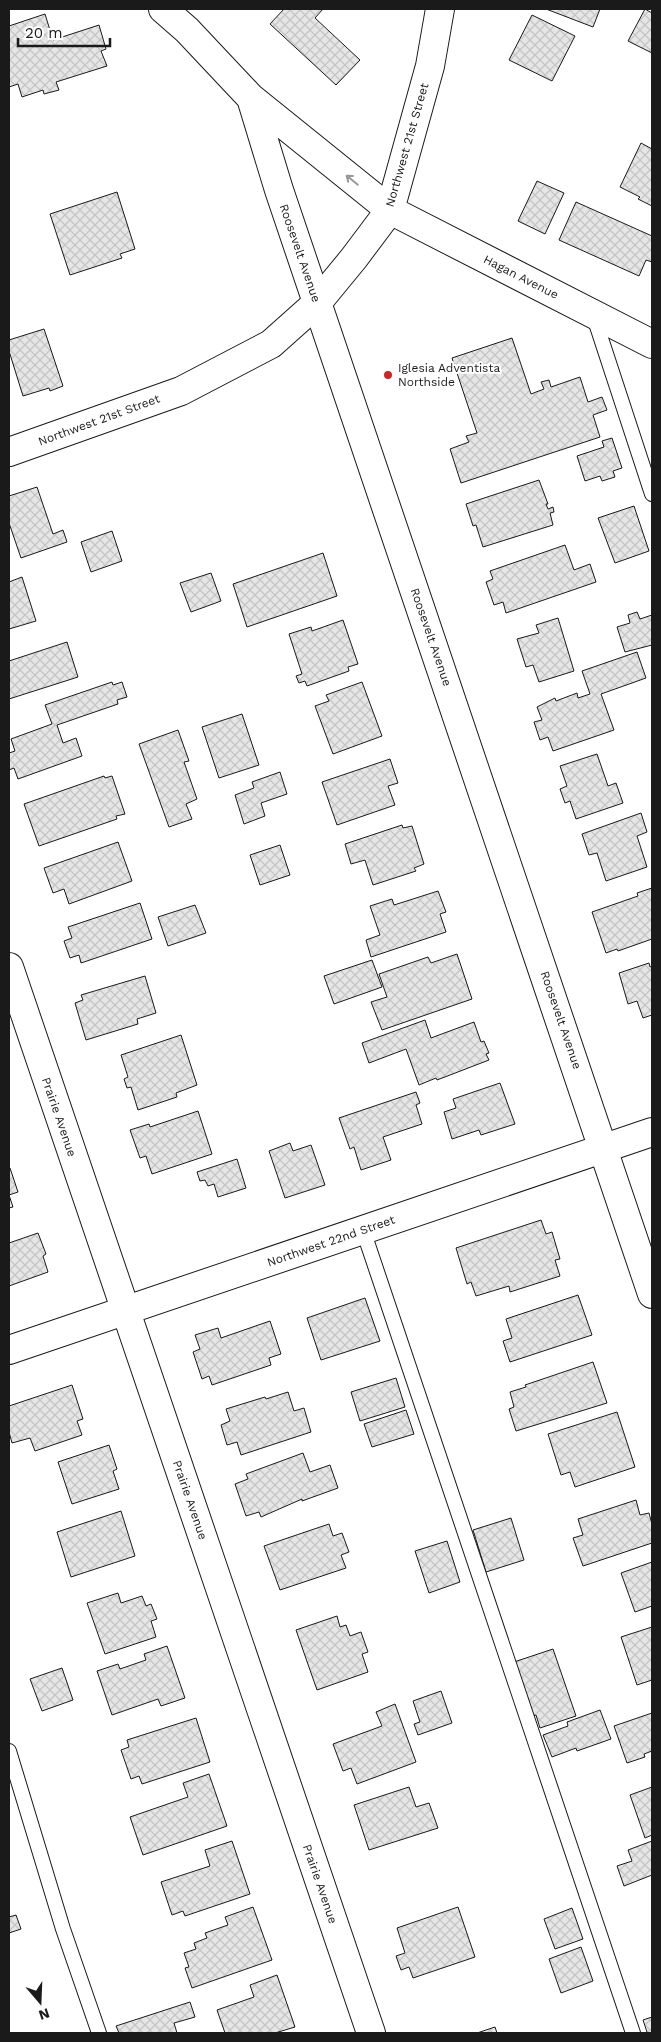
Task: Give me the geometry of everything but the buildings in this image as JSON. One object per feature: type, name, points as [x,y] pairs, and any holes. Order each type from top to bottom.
[{"type":"street","name":"Roosevelt Avenue","points":[[163,9],[187,30],[251,98],[279,190],[652,1294]]},
{"type":"street","name":"Northwest 21st Street","points":[[9,452],[181,391],[271,344],[318,303],[390,210],[430,66],[440,9]]},
{"type":"street","name":"Hagan Avenue","points":[[251,98],[390,210],[652,344]]},
{"type":"street","name":"Prairie Avenue","points":[[9,967],[371,2033]]},
{"type":"street","name":"Northwest 22nd Street","points":[[9,1350],[652,1132]]},
{"type":"lane","points":[[592,313],[652,494]]},
{"type":"lane","points":[[363,1230],[633,2033]]},
{"type":"lane","points":[[9,1751],[63,1929],[99,2033]]},
{"type":"place","name":"Iglesia Adventista Northside","points":[[388,375]]}]
